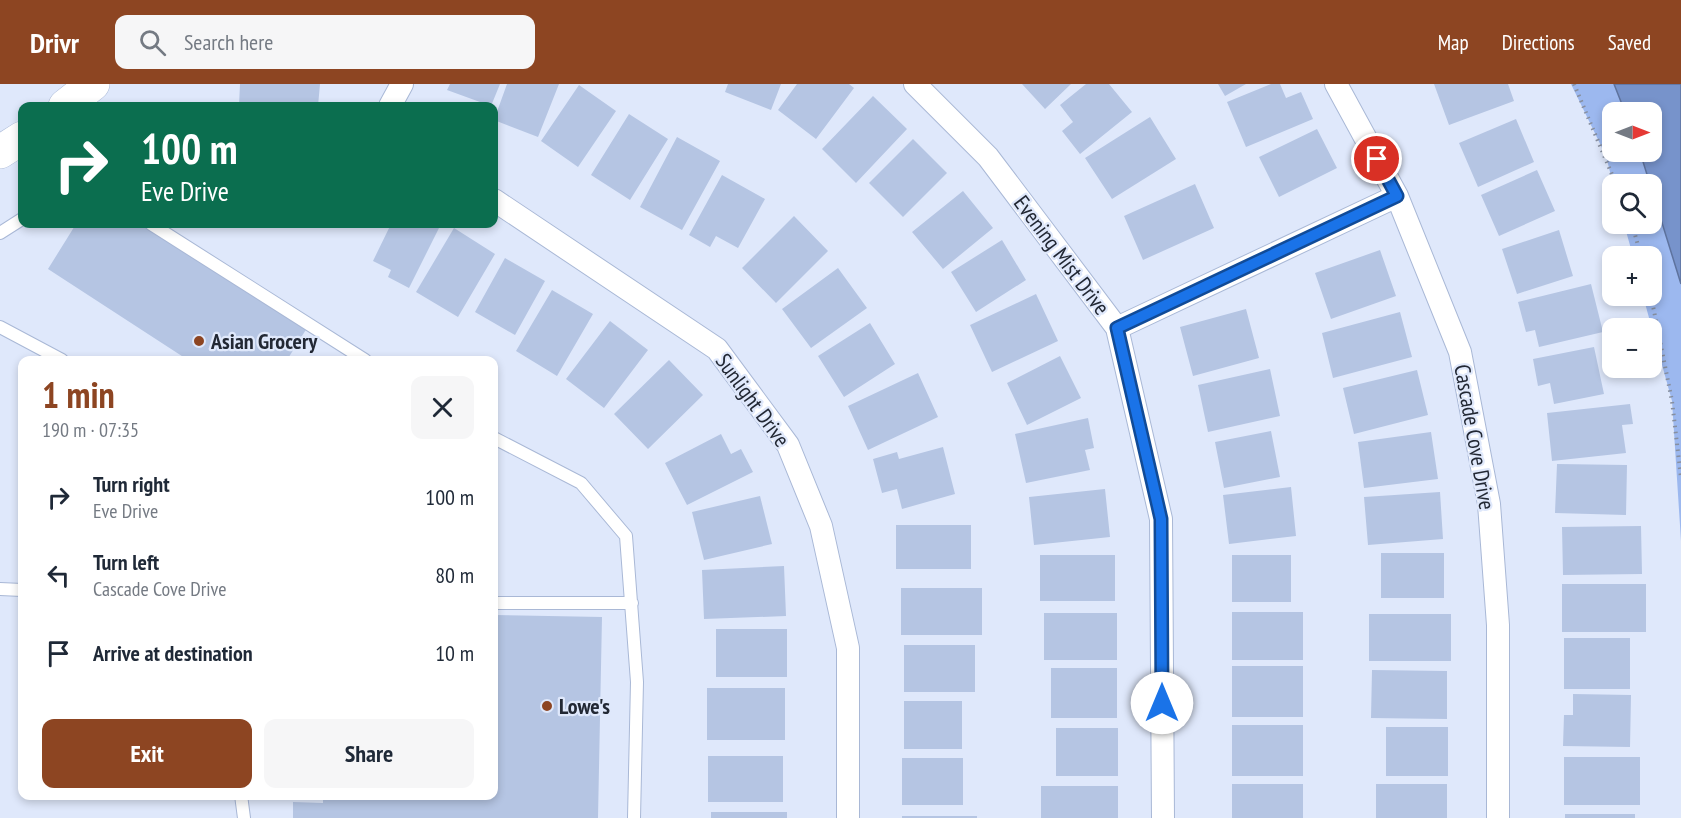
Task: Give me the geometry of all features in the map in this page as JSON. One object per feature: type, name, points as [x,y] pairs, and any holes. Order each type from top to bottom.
[{"type":"street","points":[[70,102],[93,84]]},
{"type":"street","points":[[392,102],[402,84]]},
{"type":"street","name":"Evening Mist Drive","points":[[915,84],[988,157],[1117,328],[1161,519],[1163,818]]},
{"type":"street","name":"Cascade Cove Drive","points":[[1336,84],[1397,196],[1460,352],[1489,504],[1498,624],[1498,818]]},
{"type":"street","points":[[1117,328],[1397,196]]},
{"type":"street","name":"Sunlight Drive","points":[[498,203],[717,349],[788,445],[821,526],[848,648],[848,818]]},
{"type":"lane","points":[[0,232],[18,221]]},
{"type":"lane","points":[[158,228],[359,356]]},
{"type":"lane","points":[[0,327],[54,356]]},
{"type":"lane","points":[[498,440],[581,483],[626,536],[637,682],[634,818]]},
{"type":"lane","points":[[0,589],[18,590]]},
{"type":"lane","points":[[498,603],[632,603]]},
{"type":"lane","points":[[242,800],[244,818]]},
{"type":"path","points":[[1574,84],[1612,174]]},
{"type":"path","points":[[1653,306],[1672,401],[1681,478]]},
{"type":"shaded area","points":[[1571,84],[1681,84],[1681,541],[1672,401],[1662,365],[1662,318],[1649,318],[1646,306],[1662,306],[1662,246],[1630,246],[1627,234],[1662,234],[1662,174],[1610,174],[1608,162],[1662,162],[1662,102],[1602,102],[1602,148]]},
{"type":"shaded area","points":[[1614,84],[1681,84],[1681,284],[1662,223],[1662,174],[1647,174],[1643,162],[1662,162],[1662,102],[1621,102]]},
{"type":"building","points":[[240,84],[320,84],[318,102],[239,102]]},
{"type":"building","points":[[450,84],[500,84],[493,102],[480,102],[447,90]]},
{"type":"building","points":[[507,84],[559,84],[538,137],[498,122],[498,109]]},
{"type":"building","points":[[728,84],[781,84],[771,110],[725,92]]},
{"type":"building","points":[[797,84],[849,84],[854,88],[816,139],[778,110]]},
{"type":"building","points":[[1022,84],[1071,84],[1045,109]]},
{"type":"building","points":[[1086,84],[1109,84],[1132,112],[1080,154],[1062,131],[1073,122],[1060,105]]},
{"type":"building","points":[[1218,84],[1246,84],[1225,96]]},
{"type":"building","points":[[1271,84],[1280,84],[1286,98],[1301,92],[1313,119],[1246,147],[1227,102]]},
{"type":"building","points":[[1434,84],[1508,84],[1514,101],[1449,125]]},
{"type":"building","points":[[579,85],[616,111],[578,167],[541,141]]},
{"type":"building","points":[[873,96],[907,129],[856,183],[822,149]]},
{"type":"building","points":[[629,114],[668,139],[630,200],[591,175]]},
{"type":"building","points":[[1150,117],[1176,159],[1112,199],[1085,158]]},
{"type":"building","points":[[1516,119],[1534,162],[1478,187],[1459,143]]},
{"type":"building","points":[[1317,129],[1337,168],[1279,197],[1259,157]]},
{"type":"building","points":[[677,137],[720,161],[682,230],[640,207]]},
{"type":"building","points":[[913,139],[947,173],[903,217],[869,183]]},
{"type":"building","points":[[1537,170],[1555,211],[1499,236],[1481,195]]},
{"type":"building","points":[[722,175],[765,199],[738,248],[716,236],[710,247],[689,235]]},
{"type":"building","points":[[1195,184],[1214,228],[1143,260],[1124,216]]},
{"type":"building","points":[[963,191],[993,228],[943,269],[912,232]]},
{"type":"building","points":[[794,216],[828,251],[776,303],[742,268]]},
{"type":"building","points":[[74,228],[146,228],[307,328],[290,356],[182,356],[48,269]]},
{"type":"building","points":[[389,228],[439,228],[409,288],[388,277],[391,270],[373,261]]},
{"type":"building","points":[[454,228],[495,254],[458,317],[416,292]]},
{"type":"building","points":[[1559,230],[1573,276],[1517,294],[1502,249]]},
{"type":"building","points":[[1002,240],[1026,280],[976,312],[951,272]]},
{"type":"building","points":[[1380,250],[1396,296],[1331,319],[1315,273]]},
{"type":"building","points":[[505,258],[545,281],[515,335],[475,312]]},
{"type":"building","points":[[838,268],[867,308],[811,348],[782,309]]},
{"type":"building","points":[[1591,284],[1602,332],[1539,347],[1535,330],[1526,332],[1518,302]]},
{"type":"building","points":[[552,290],[593,314],[557,376],[516,351]]},
{"type":"building","points":[[1036,294],[1058,341],[992,372],[970,325]]},
{"type":"building","points":[[1246,309],[1259,358],[1193,376],[1180,327]]},
{"type":"building","points":[[1400,312],[1412,357],[1333,378],[1322,333]]},
{"type":"building","points":[[610,321],[648,350],[604,408],[566,379]]},
{"type":"building","points":[[870,323],[895,364],[844,397],[818,356]]},
{"type":"building","points":[[1594,347],[1604,394],[1554,404],[1550,383],[1538,386],[1533,359]]},
{"type":"building","points":[[1060,356],[1081,398],[1027,425],[1007,383]]},
{"type":"building","points":[[669,360],[703,395],[648,449],[614,414]]},
{"type":"building","points":[[1270,369],[1280,416],[1208,432],[1198,385]]},
{"type":"building","points":[[1417,370],[1428,415],[1354,434],[1343,388]]},
{"type":"building","points":[[918,373],[938,417],[868,450],[848,406]]},
{"type":"building","points":[[1630,404],[1633,424],[1622,425],[1626,453],[1552,461],[1547,413]]},
{"type":"building","points":[[1088,418],[1094,448],[1085,450],[1090,470],[1026,483],[1015,434]]},
{"type":"building","points":[[1271,431],[1280,477],[1224,488],[1215,442]]},
{"type":"building","points":[[1431,432],[1438,479],[1364,488],[1358,442]]},
{"type":"building","points":[[721,434],[731,454],[741,449],[753,472],[687,505],[665,463]]},
{"type":"building","points":[[943,447],[955,494],[902,509],[897,489],[882,493],[873,459],[897,452],[899,459]]},
{"type":"building","points":[[1557,464],[1627,465],[1626,515],[1555,513]]},
{"type":"building","points":[[1291,487],[1296,536],[1229,544],[1223,495]]},
{"type":"building","points":[[1105,489],[1110,537],[1034,545],[1029,497]]},
{"type":"building","points":[[1440,492],[1443,539],[1368,545],[1364,497]]},
{"type":"building","points":[[760,496],[772,544],[704,560],[692,512]]},
{"type":"building","points":[[896,525],[971,525],[971,569],[896,569]]},
{"type":"building","points":[[1641,526],[1642,574],[1563,575],[1562,527]]},
{"type":"building","points":[[1381,553],[1444,553],[1444,598],[1381,598]]},
{"type":"building","points":[[1040,555],[1115,555],[1115,601],[1040,601]]},
{"type":"building","points":[[1232,555],[1291,555],[1291,602],[1232,602]]},
{"type":"building","points":[[784,566],[786,616],[704,619],[702,570]]},
{"type":"building","points":[[1562,584],[1646,584],[1646,632],[1562,632]]},
{"type":"building","points":[[901,588],[982,588],[982,635],[901,635]]},
{"type":"building","points":[[1232,612],[1303,612],[1303,660],[1232,660]]},
{"type":"building","points":[[1044,613],[1117,613],[1117,660],[1044,660]]},
{"type":"building","points":[[1369,614],[1451,614],[1451,661],[1369,661]]},
{"type":"building","name":"Lowe's","points":[[498,615],[602,617],[598,818],[293,818],[293,802],[323,803],[323,800],[498,800]]},
{"type":"building","points":[[716,629],[787,629],[787,677],[716,677]]},
{"type":"building","points":[[1564,638],[1630,638],[1630,689],[1564,689]]},
{"type":"building","points":[[904,645],[975,645],[975,692],[904,692]]},
{"type":"building","points":[[1232,666],[1303,666],[1303,717],[1232,717]]},
{"type":"building","points":[[1051,668],[1117,668],[1117,718],[1051,718]]},
{"type":"building","points":[[1372,670],[1447,671],[1447,719],[1371,718]]},
{"type":"building","points":[[707,688],[785,688],[785,740],[707,740]]},
{"type":"building","points":[[1573,694],[1631,695],[1630,747],[1563,746],[1564,715],[1573,715]]},
{"type":"building","points":[[904,701],[962,701],[962,749],[904,749]]},
{"type":"building","points":[[1232,725],[1303,725],[1303,776],[1232,776]]},
{"type":"building","points":[[1386,727],[1448,727],[1448,776],[1386,776]]},
{"type":"building","points":[[1056,728],[1118,728],[1118,776],[1056,776]]},
{"type":"building","points":[[708,756],[783,756],[783,802],[708,802]]},
{"type":"building","points":[[1564,757],[1640,757],[1640,805],[1564,805]]},
{"type":"building","points":[[902,758],[963,758],[963,805],[902,805]]},
{"type":"building","points":[[1232,784],[1303,784],[1303,818],[1232,818]]},
{"type":"building","points":[[1376,784],[1447,784],[1447,818],[1376,818]]},
{"type":"building","points":[[1041,786],[1118,786],[1118,818],[1041,818]]},
{"type":"building","points":[[711,812],[787,812],[787,818],[711,818]]},
{"type":"building","points":[[1565,814],[1635,814],[1635,818],[1565,818]]},
{"type":"building","points":[[902,816],[977,816],[977,818],[902,818]]},
{"type":"place","name":"Asian Grocery","points":[[199,341]]},
{"type":"place","name":"Lowe's","points":[[547,706]]},
{"type":"route","points":[[1162,703],[1161,519],[1117,328],[1397,196],[1377,159]]}]
